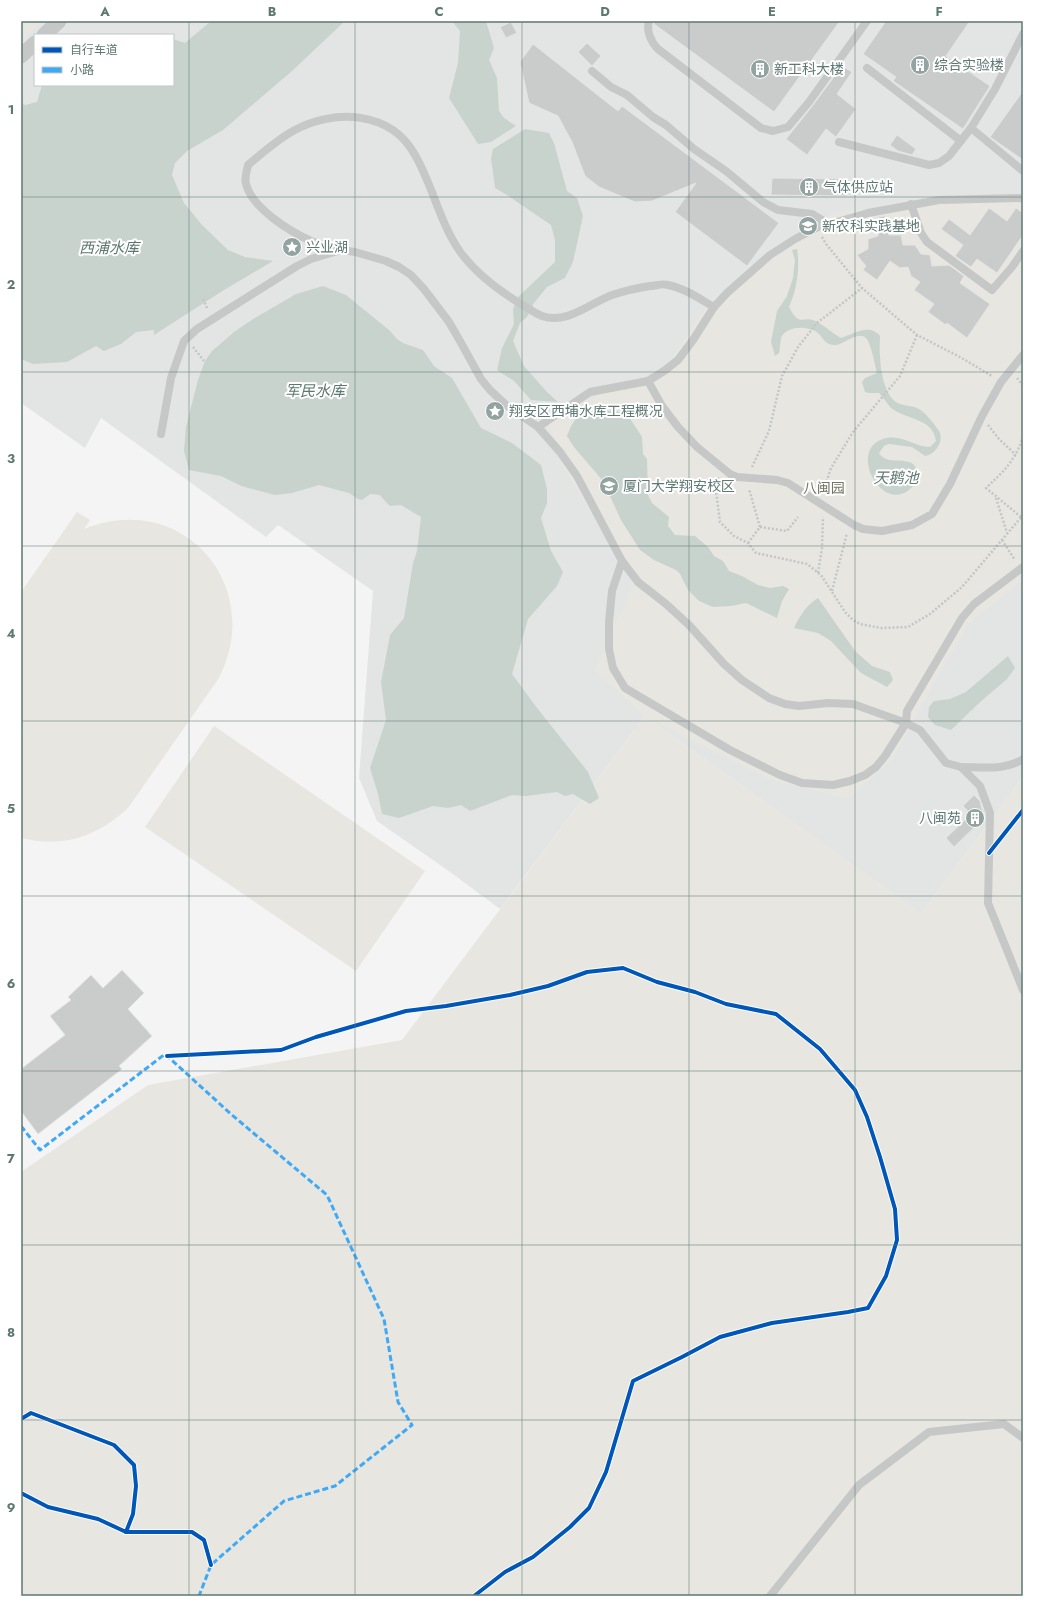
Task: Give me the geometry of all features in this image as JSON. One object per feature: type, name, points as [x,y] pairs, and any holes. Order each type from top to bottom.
[{"type":"street","points":[[45,34],[59,21]]},
{"type":"street","points":[[21,56],[34,44]]},
{"type":"lane","points":[[649,21],[649,36],[653,44],[658,49],[761,128],[773,131],[788,127],[809,102],[867,21]]},
{"type":"lane","points":[[839,142],[929,165],[939,163],[948,156],[971,128],[996,89],[1023,34]]},
{"type":"lane","points":[[867,68],[961,141]]},
{"type":"lane","points":[[592,71],[611,87],[627,95],[694,149],[726,171],[763,202],[778,210],[812,214],[827,223]]},
{"type":"lane","points":[[714,307],[667,284],[634,289],[610,296],[577,313],[563,317],[549,318],[540,316],[512,298],[476,270],[461,253],[448,228],[415,154],[398,133],[369,119],[337,116],[314,122],[293,131],[248,165],[245,182],[251,197],[266,212],[290,230],[312,242],[386,261],[399,267],[410,275],[424,289],[448,322],[481,379],[490,390],[506,405],[538,427],[560,452],[577,476],[622,561],[638,582],[678,615],[724,664],[742,680],[769,698],[785,704],[799,706],[828,703],[853,704],[906,723],[920,730],[946,763],[961,767],[995,767],[1013,765],[1023,759]]},
{"type":"lane","points":[[971,128],[1023,171]]},
{"type":"lane","points":[[538,427],[590,392],[648,381],[664,371],[678,360],[714,307],[743,278],[770,255],[816,228],[827,223],[911,204],[939,200],[1023,198]]},
{"type":"lane","points":[[911,204],[921,233],[927,242],[992,290],[1012,267],[1023,251]]},
{"type":"lane","points":[[161,434],[171,378],[184,341],[197,329],[297,266],[340,250]]},
{"type":"lane","points":[[648,381],[662,406],[678,428],[697,447],[730,474],[737,477],[778,480],[788,483],[851,524],[863,529],[882,531],[912,525],[932,514],[950,484],[982,416],[1001,382],[1023,355]]},
{"type":"lane","points":[[622,561],[612,591],[608,622],[609,649],[613,668],[625,688],[730,750],[780,775],[802,783],[833,785],[850,781],[865,775],[876,767],[885,756],[906,723],[907,711],[962,618],[974,604],[1021,569]]},
{"type":"lane","points":[[961,767],[980,786],[990,813],[988,903],[1023,990]]},
{"type":"lane","points":[[770,1596],[859,1485],[929,1432],[1004,1424],[1023,1438]]},
{"type":"path","points":[[816,228],[826,244],[862,288],[917,336],[960,357],[1001,382]]},
{"type":"path","points":[[760,527],[747,478],[768,431],[782,376],[798,347],[817,323],[862,288]]},
{"type":"path","points":[[818,573],[822,548],[823,516],[820,504],[830,468],[853,432],[900,376],[917,336]]},
{"type":"path","points":[[187,339],[204,361]]},
{"type":"path","points":[[982,416],[999,440],[1016,455]]},
{"type":"path","points":[[720,466],[716,491],[720,522],[734,536],[748,543],[756,553],[807,564],[818,573],[832,591],[845,612],[860,624],[881,628],[908,627],[930,614],[962,587],[1022,516],[996,498],[986,488],[1002,473],[1016,455],[1023,437]]},
{"type":"path","points":[[996,498],[1007,534]]},
{"type":"path","points":[[760,527],[787,531],[798,517]]},
{"type":"path","points":[[832,591],[851,524]]},
{"type":"path","points":[[748,543],[760,527]]},
{"type":"path","points":[[1002,540],[1021,569]]},
{"type":"shaded area","name":"厦门大学翔安校区","points":[[21,21],[1023,21],[1023,777],[921,914],[645,716],[500,909],[377,821],[359,778],[373,591],[278,525],[266,537],[101,418],[85,448],[21,403]]},
{"type":"green space","points":[[21,21],[41,21],[21,42]]},
{"type":"green space","name":"八闽园","points":[[1020,196],[1023,198],[1023,580],[969,623],[933,684],[894,758],[848,799],[771,780],[648,718],[921,914],[1023,777],[1023,1596],[21,1596],[21,1172],[148,1085],[402,1040],[645,716],[595,671],[633,584],[562,464],[546,416],[664,370],[710,301],[834,212]]},
{"type":"green space","points":[[77,512],[90,520],[84,529],[120,520],[153,522],[182,534],[206,554],[223,579],[232,610],[231,643],[219,678],[128,808],[104,826],[79,838],[51,842],[36,841],[21,838],[21,592]]},
{"type":"green space","points":[[214,726],[425,871],[356,971],[145,827]]},
{"type":"water","name":"西浦水库","points":[[211,21],[345,21],[292,71],[223,130],[187,151],[175,163],[172,175],[184,203],[202,225],[228,250],[245,257],[273,261],[224,290],[154,335],[154,330],[136,332],[121,344],[104,351],[96,346],[67,362],[33,364],[21,359],[21,103],[25,105],[37,102],[42,86],[174,86],[174,39],[185,43]]},
{"type":"water","points":[[452,21],[486,21],[494,48],[489,60],[497,78],[499,111],[504,118],[516,126],[491,142],[478,144],[449,98],[458,63],[460,31]]},
{"type":"water","points":[[525,129],[549,133],[554,143],[567,191],[577,198],[583,216],[573,262],[565,278],[547,287],[534,303],[527,317],[520,323],[513,341],[524,366],[558,402],[531,400],[514,381],[497,370],[502,348],[514,324],[513,309],[518,297],[555,262],[555,240],[551,225],[495,188],[491,158],[493,149]]},
{"type":"water","name":"天鹅池","points":[[797,249],[797,279],[789,307],[796,318],[802,320],[808,319],[817,322],[841,338],[866,330],[876,332],[880,336],[882,375],[890,396],[897,403],[914,407],[922,411],[932,421],[940,433],[941,437],[937,448],[929,455],[925,456],[912,447],[889,444],[884,446],[879,453],[886,459],[904,461],[913,464],[919,473],[913,486],[906,492],[896,495],[886,492],[878,485],[872,476],[868,465],[868,454],[873,445],[883,439],[890,438],[902,439],[918,445],[930,447],[936,441],[934,433],[925,424],[891,408],[879,393],[865,392],[862,382],[865,378],[877,373],[871,349],[866,338],[859,336],[832,345],[827,343],[815,331],[798,328],[784,334],[781,338],[779,353],[775,356],[771,342],[777,311],[787,296],[793,278],[795,260],[792,250]]},
{"type":"water","name":"军民水库","points":[[323,286],[346,295],[403,343],[423,350],[434,366],[452,378],[481,428],[512,443],[541,465],[547,489],[547,503],[541,518],[551,551],[563,572],[557,586],[528,619],[512,674],[588,772],[599,798],[590,804],[573,794],[565,796],[557,792],[526,796],[512,795],[470,811],[461,805],[448,808],[433,806],[399,818],[382,814],[370,768],[386,720],[381,682],[390,635],[404,618],[413,563],[417,551],[421,517],[401,505],[390,506],[380,495],[370,494],[362,500],[349,493],[319,485],[292,493],[275,495],[241,486],[221,476],[189,470],[184,451],[186,427],[198,380],[205,361],[212,351],[234,332],[253,319],[296,294]]},
{"type":"water","points":[[593,411],[617,411],[628,416],[635,426],[642,437],[643,454],[647,459],[648,495],[652,503],[669,517],[668,526],[675,535],[695,536],[708,547],[714,556],[723,561],[729,571],[758,585],[770,588],[783,586],[789,589],[782,601],[777,618],[746,603],[713,607],[699,601],[688,590],[680,574],[676,570],[654,560],[640,550],[621,520],[603,481],[574,447],[567,436],[571,426],[579,416]]},
{"type":"water","points":[[818,598],[855,651],[872,666],[890,672],[893,680],[887,687],[861,673],[831,641],[818,633],[794,628],[804,611]]},
{"type":"water","points":[[1008,656],[1015,668],[1007,679],[951,730],[935,725],[928,717],[929,707],[934,701],[950,699],[966,692]]},
{"type":"building","name":"新工科大楼","points":[[654,21],[840,21],[774,112],[654,24]]},
{"type":"building","name":"综合实验楼","points":[[886,21],[970,21],[946,56],[990,86],[963,129],[893,81],[896,77],[863,54]]},
{"type":"building","points":[[511,22],[517,33],[506,38],[500,27]]},
{"type":"building","points":[[587,43],[601,56],[592,66],[578,52]]},
{"type":"building","points":[[533,44],[618,111],[622,106],[779,223],[747,266],[675,212],[696,183],[652,201],[635,202],[599,187],[585,176],[572,142],[558,116],[529,103],[520,62]]},
{"type":"building","points":[[842,66],[852,72],[837,94],[856,109],[836,137],[826,129],[807,155],[786,139]]},
{"type":"building","points":[[1023,91],[1023,160],[990,137]]},
{"type":"building","points":[[897,135],[916,149],[912,155],[898,151],[890,145]]},
{"type":"building","name":"气体供应站","points":[[772,178],[848,179],[847,196],[771,195]]},
{"type":"building","points":[[989,208],[1007,221],[1016,208],[1023,213],[1023,235],[997,273],[977,259],[971,267],[955,256],[963,245],[941,229],[949,219],[970,235]]},
{"type":"building","points":[[885,216],[889,235],[901,235],[903,245],[915,245],[921,254],[930,255],[932,266],[949,265],[964,276],[960,283],[990,304],[967,338],[947,323],[946,325],[928,312],[934,304],[914,290],[920,282],[911,276],[908,267],[900,268],[890,261],[877,280],[863,270],[866,266],[857,255],[868,249],[868,239],[878,236],[878,217]]},
{"type":"building","name":"八闽苑","points":[[974,795],[980,801],[984,818],[954,847],[946,838],[971,814],[963,806]]},
{"type":"building","points":[[122,970],[144,993],[128,1009],[152,1036],[119,1066],[122,1069],[38,1134],[21,1111],[21,1069],[65,1035],[50,1016],[71,1000],[68,997],[91,975],[103,988]]},
{"type":"marked path","points":[[21,1126],[40,1150],[165,1054],[232,1115],[327,1195],[384,1319],[398,1402],[412,1425],[335,1486],[284,1501],[211,1565],[199,1596]]},
{"type":"cycle path","points":[[989,853],[1023,810]]},
{"type":"cycle path","points":[[167,1056],[281,1050],[316,1037],[406,1011],[510,995],[548,986],[587,972],[623,968],[657,982],[695,992],[726,1004],[776,1014],[820,1049],[855,1090],[867,1117],[895,1209],[897,1240],[886,1276],[868,1308],[772,1323],[720,1337],[633,1381],[606,1472],[589,1508],[570,1527],[533,1557],[505,1572],[474,1596]]},
{"type":"cycle path","points":[[21,1419],[31,1413],[114,1445],[134,1465],[136,1486],[133,1514],[126,1532],[98,1519],[48,1507],[21,1493]]},
{"type":"cycle path","points":[[126,1532],[192,1532],[204,1540],[211,1565]]},
{"type":"place","name":"综合实验楼","points":[[920,65]]},
{"type":"place","name":"新工科大楼","points":[[760,69]]},
{"type":"place","name":"气体供应站","points":[[809,187]]},
{"type":"place","name":"新农科实践基地","points":[[808,226]]},
{"type":"place","name":"兴业湖","points":[[292,247]]},
{"type":"place","name":"翔安区西埔水库工程概况","points":[[495,411]]},
{"type":"place","name":"厦门大学翔安校区","points":[[609,486]]},
{"type":"place","name":"八闽苑","points":[[975,818]]}]
